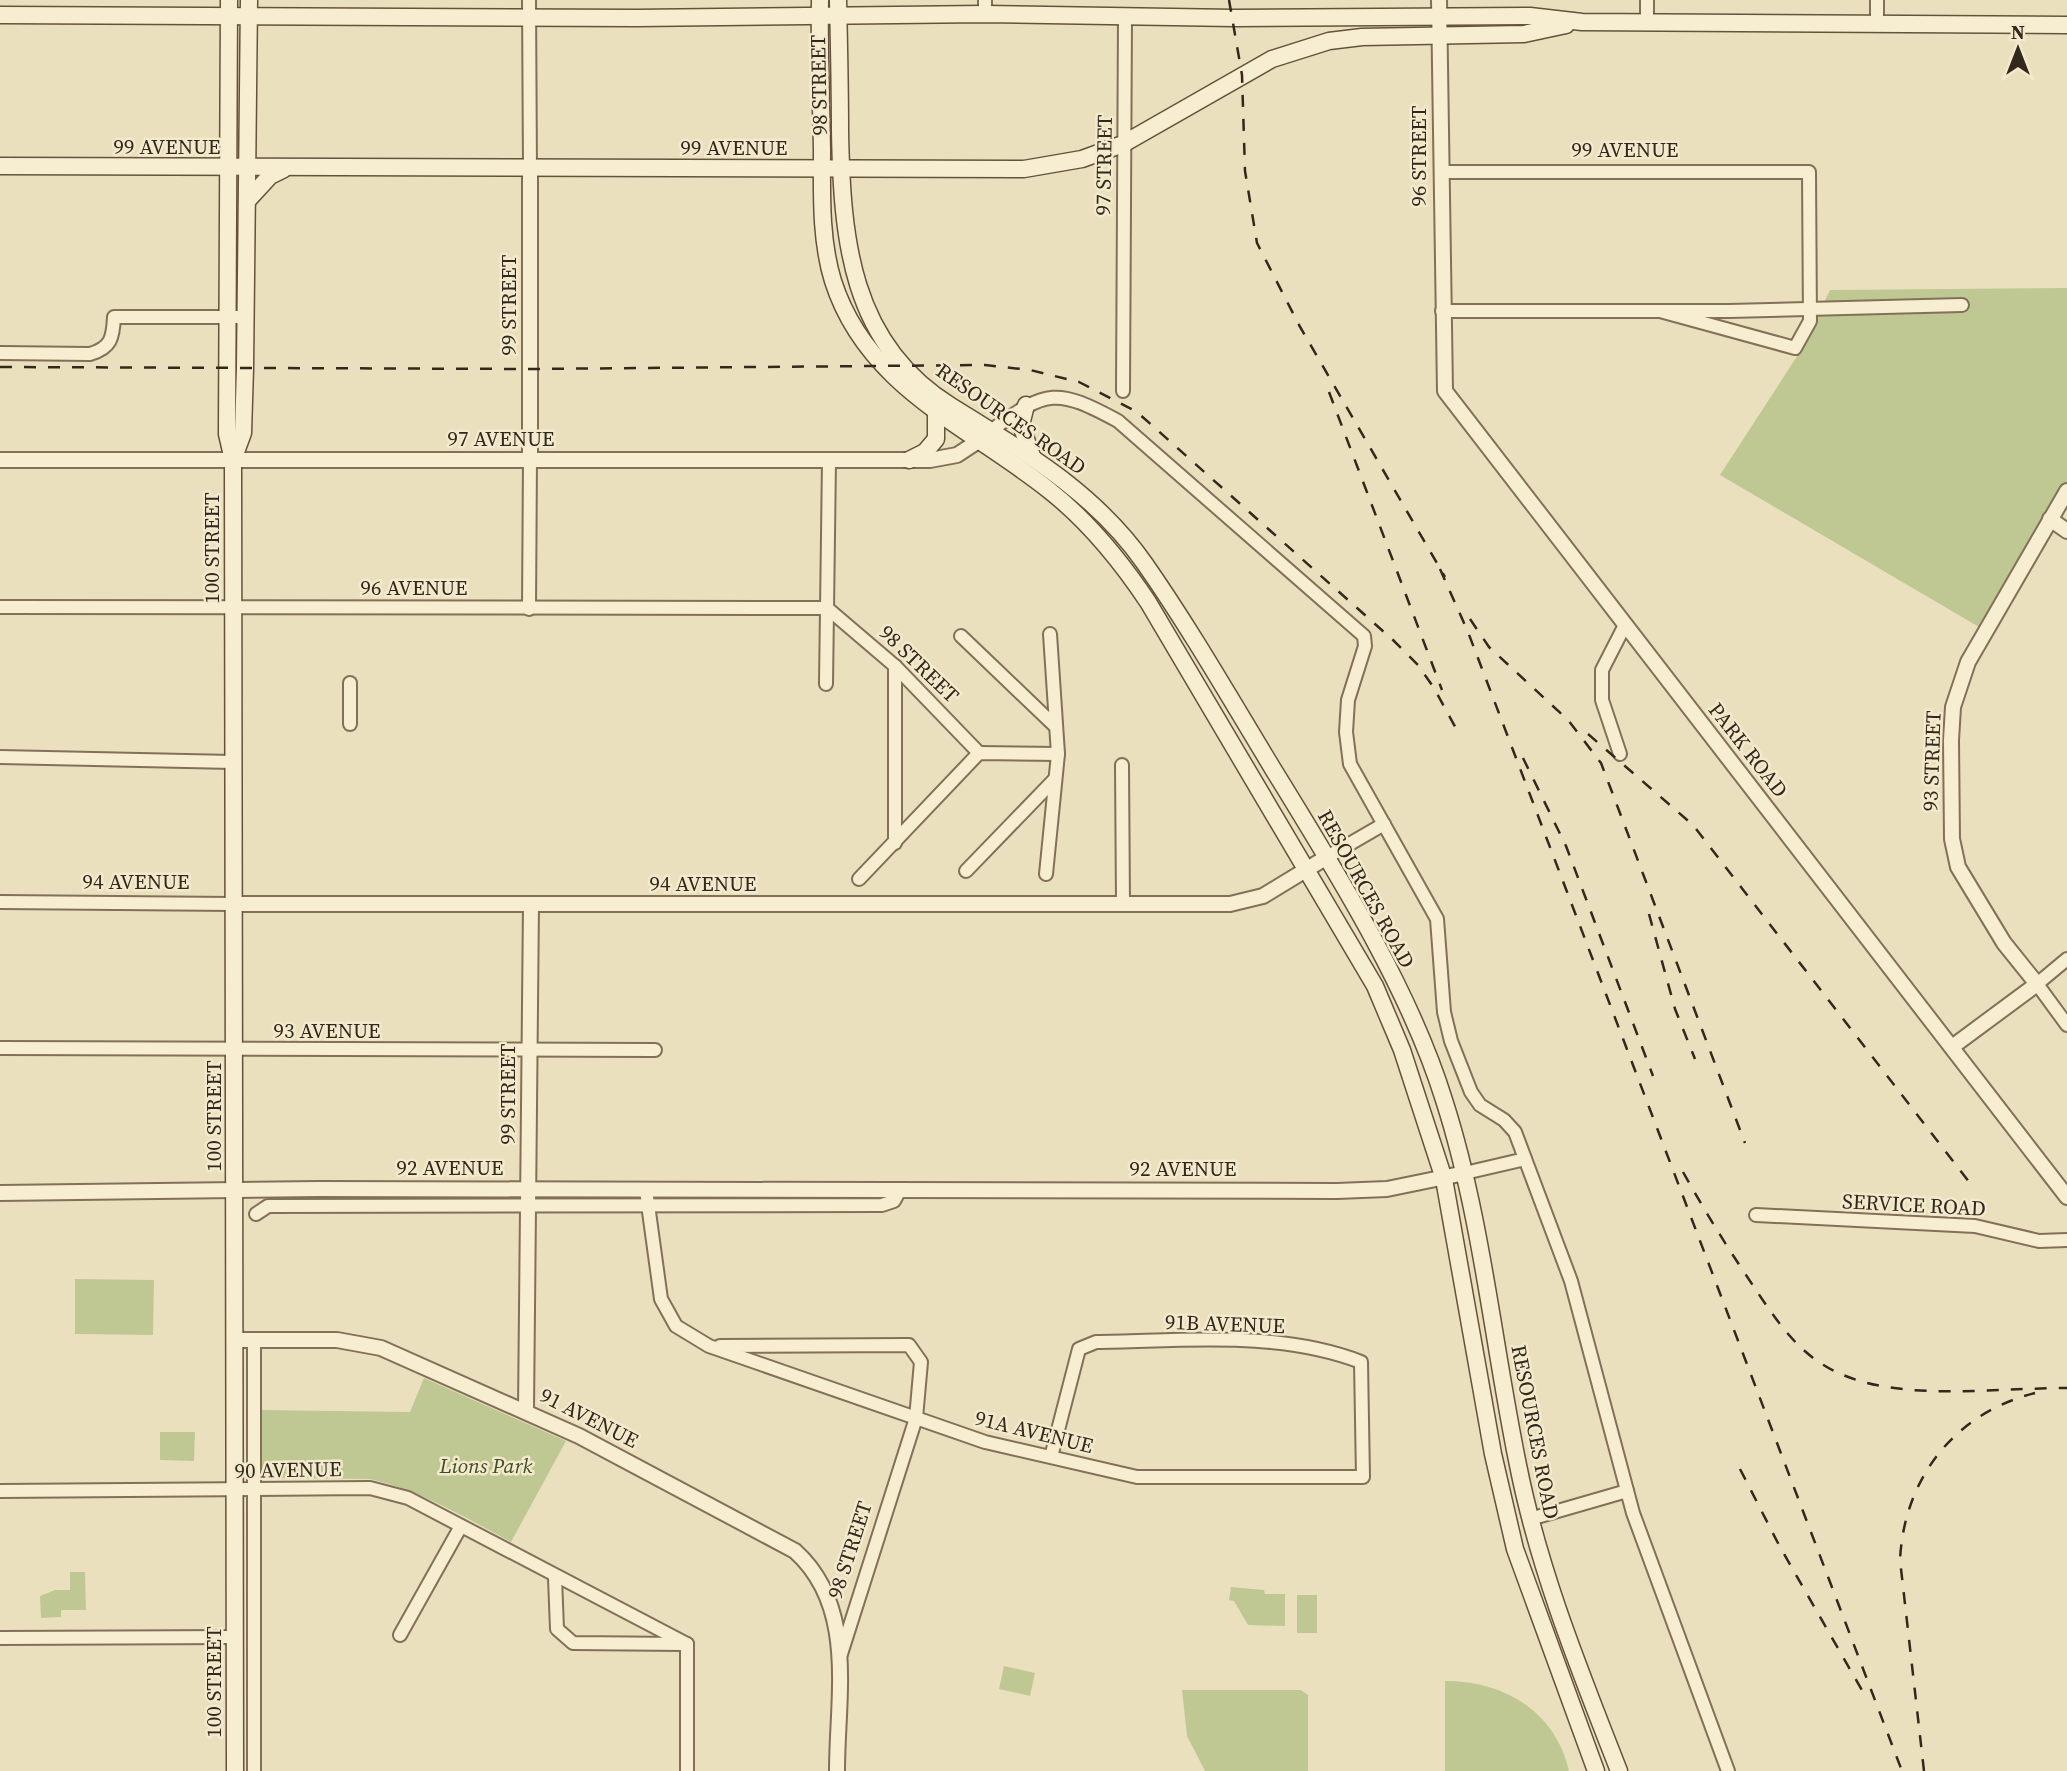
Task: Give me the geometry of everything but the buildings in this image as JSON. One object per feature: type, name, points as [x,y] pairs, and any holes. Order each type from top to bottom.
[{"type":"main road","name":"98 STREET","points":[[820,0],[822,169]]},
{"type":"main road","name":"100 STREET","points":[[229,7],[227,434],[233,460],[235,1771]]},
{"type":"main road","points":[[0,15],[248,7],[529,17],[820,17],[839,8],[985,7],[1125,17],[1439,8],[1582,22],[2067,25]]},
{"type":"main road","name":"100 STREET","points":[[233,460],[243,433],[247,317],[248,7]]},
{"type":"main road","name":"98 STREET","points":[[839,8],[841,169]]},
{"type":"main road","name":"99 AVENUE","points":[[0,166],[284,169],[1024,169],[1082,159],[1123,144],[1242,75],[1298,50],[1329,41],[1362,37],[1439,38],[1524,34],[1582,22]]},
{"type":"main road","points":[[247,201],[270,176],[284,169]]},
{"type":"main road","name":"RESOURCES ROAD","points":[[822,169],[826,250],[832,279],[846,312],[881,365],[936,414],[1036,480],[1069,506],[1119,560],[1148,602],[1375,986],[1419,1097],[1444,1179],[1493,1454],[1515,1549],[1596,1771]]},
{"type":"main road","name":"RESOURCES ROAD","points":[[841,169],[845,238],[852,274],[881,337],[925,388],[1032,456],[1097,508],[1142,561],[1327,857],[1415,1023],[1443,1097],[1465,1173],[1518,1468],[1538,1552],[1619,1771]]},
{"type":"main road","points":[[1026,405],[1021,425],[1032,456]]},
{"type":"main road","points":[[909,460],[925,452],[936,439],[936,414]]},
{"type":"street","name":"99 STREET","points":[[529,0],[529,609]]},
{"type":"street","points":[[1647,0],[1647,23]]},
{"type":"street","points":[[1877,0],[1877,24]]},
{"type":"street","name":"96 STREET","points":[[1439,8],[1442,311]]},
{"type":"street","name":"97 STREET","points":[[1123,391],[1125,17]]},
{"type":"street","name":"99 AVENUE","points":[[1441,172],[1809,172],[1810,309]]},
{"type":"street","points":[[1442,311],[1660,311],[1962,305]]},
{"type":"street","points":[[1660,311],[1795,348],[1810,321],[1810,309]]},
{"type":"street","name":"PARK ROAD","points":[[1442,311],[1445,391],[2067,1197]]},
{"type":"street","points":[[0,354],[90,354],[104,350],[113,338],[114,317],[247,317]]},
{"type":"street","points":[[992,430],[1026,405],[1042,397],[1066,398],[1118,421],[1364,636],[1365,646],[1348,700],[1348,748],[1354,772],[1437,919],[1444,1012],[1451,1041],[1471,1092],[1480,1105],[1510,1125],[1525,1159],[1571,1281],[1627,1491],[1728,1771]]},
{"type":"street","name":"97 AVENUE","points":[[0,460],[909,460],[950,457],[979,443],[992,430]]},
{"type":"street","points":[[826,684],[829,461]]},
{"type":"street","name":"93 STREET","points":[[2067,491],[1968,662],[1952,708],[1951,740],[1952,839],[1958,867],[2004,943],[2067,1025]]},
{"type":"street","points":[[2050,519],[2067,531]]},
{"type":"street","name":"96 AVENUE","points":[[0,607],[827,608]]},
{"type":"street","name":"98 STREET","points":[[827,608],[895,666],[979,753]]},
{"type":"street","points":[[1620,754],[1602,700],[1602,670],[1625,625]]},
{"type":"street","points":[[1046,874],[1058,754],[1050,634]]},
{"type":"street","points":[[961,636],[1055,726]]},
{"type":"street","points":[[895,666],[895,843]]},
{"type":"street","points":[[350,683],[350,724]]},
{"type":"street","points":[[859,879],[979,753],[1058,754]]},
{"type":"street","points":[[0,757],[233,762]]},
{"type":"street","points":[[1122,765],[1123,904]]},
{"type":"street","points":[[966,872],[1054,780]]},
{"type":"street","name":"94 AVENUE","points":[[0,902],[1246,902],[1262,896],[1384,824]]},
{"type":"street","name":"99 STREET","points":[[526,1410],[531,904]]},
{"type":"street","points":[[1952,1046],[2067,959]]},
{"type":"street","name":"93 AVENUE","points":[[0,1048],[654,1051]]},
{"type":"street","points":[[1465,1173],[1525,1159]]},
{"type":"street","name":"92 AVENUE","points":[[0,1192],[213,1193],[235,1189],[1337,1191],[1387,1189],[1465,1173]]},
{"type":"street","name":"91A AVENUE","points":[[646,1190],[661,1299],[676,1326],[709,1346],[985,1442],[1137,1477],[1363,1477]]},
{"type":"street","name":"92 AVENUE","points":[[256,1214],[268,1206],[882,1206],[894,1201],[900,1190]]},
{"type":"street","name":"SERVICE ROAD","points":[[1756,1215],[1975,1226],[2039,1241],[2067,1240]]},
{"type":"street","name":"91 AVENUE","points":[[234,1340],[337,1340],[372,1344],[526,1410],[795,1551],[807,1562],[827,1591],[837,1627],[839,1659]]},
{"type":"street","name":"100 STREET","points":[[254,1340],[254,1771]]},
{"type":"street","name":"91B AVENUE","points":[[1051,1457],[1079,1349],[1096,1342],[1263,1340],[1332,1350],[1361,1362],[1363,1477]]},
{"type":"street","name":"98 STREET","points":[[709,1346],[909,1345],[921,1362],[916,1418],[852,1611],[839,1659],[837,1771]]},
{"type":"street","name":"90 AVENUE","points":[[0,1491],[370,1488],[408,1498],[555,1578],[687,1644]]},
{"type":"street","points":[[1530,1519],[1627,1491]]},
{"type":"street","points":[[400,1635],[461,1526]]},
{"type":"street","points":[[555,1578],[557,1629],[573,1643],[687,1644],[687,1771]]},
{"type":"street","points":[[0,1638],[235,1637]]},
{"type":"green space","points":[[2067,288],[2067,494],[1979,627],[1720,475],[1801,350],[1830,290]]},
{"type":"green space","points":[[75,1279],[154,1280],[153,1335],[75,1334]]},
{"type":"green space","name":"Lions Park","points":[[424,1378],[566,1441],[511,1542],[442,1506],[389,1484],[370,1479],[271,1478],[262,1474],[262,1410],[410,1412]]},
{"type":"green space","points":[[160,1432],[195,1432],[194,1461],[160,1460]]},
{"type":"green space","points":[[70,1572],[85,1572],[86,1610],[61,1610],[61,1617],[41,1618],[40,1596],[55,1590],[70,1590]]},
{"type":"green space","points":[[1231,1587],[1264,1590],[1265,1594],[1285,1594],[1285,1626],[1248,1625],[1234,1601],[1229,1600]]},
{"type":"green space","points":[[1297,1595],[1317,1595],[1317,1633],[1297,1633]]},
{"type":"green space","points":[[1004,1666],[1035,1673],[1030,1696],[999,1689]]},
{"type":"green space","points":[[1445,1681],[1467,1682],[1487,1687],[1524,1703],[1552,1732],[1569,1771],[1445,1771]]},
{"type":"green space","points":[[1182,1690],[1301,1690],[1308,1695],[1308,1771],[1205,1771],[1187,1736]]},
{"type":"railway","points":[[1229,0],[1242,75],[1245,171],[1257,243],[1299,325],[1445,577]]},
{"type":"railway","points":[[0,367],[530,369],[985,365],[1030,370],[1079,382],[1137,412],[1393,640],[1418,665],[1459,734]]},
{"type":"railway","points":[[1329,392],[1442,690]]},
{"type":"railway","points":[[1440,569],[1468,632],[1902,1771]]},
{"type":"railway","points":[[1470,619],[1489,647],[1568,720],[1601,763],[1745,1143]]},
{"type":"railway","points":[[1588,734],[1693,825],[1970,1183]]},
{"type":"railway","points":[[1523,758],[1566,846],[1653,1076]]},
{"type":"railway","points":[[1649,914],[1675,1009],[1695,1059]]},
{"type":"railway","points":[[1683,1172],[1772,1314],[1801,1348],[1817,1361],[1860,1381],[1908,1390],[2067,1388]]},
{"type":"railway","points":[[1924,1771],[1900,1560],[1904,1530],[1912,1502],[1923,1476],[1939,1453],[1958,1433],[1981,1416],[2006,1403],[2035,1393]]},
{"type":"railway","points":[[1740,1469],[1780,1547],[1867,1699]]}]
